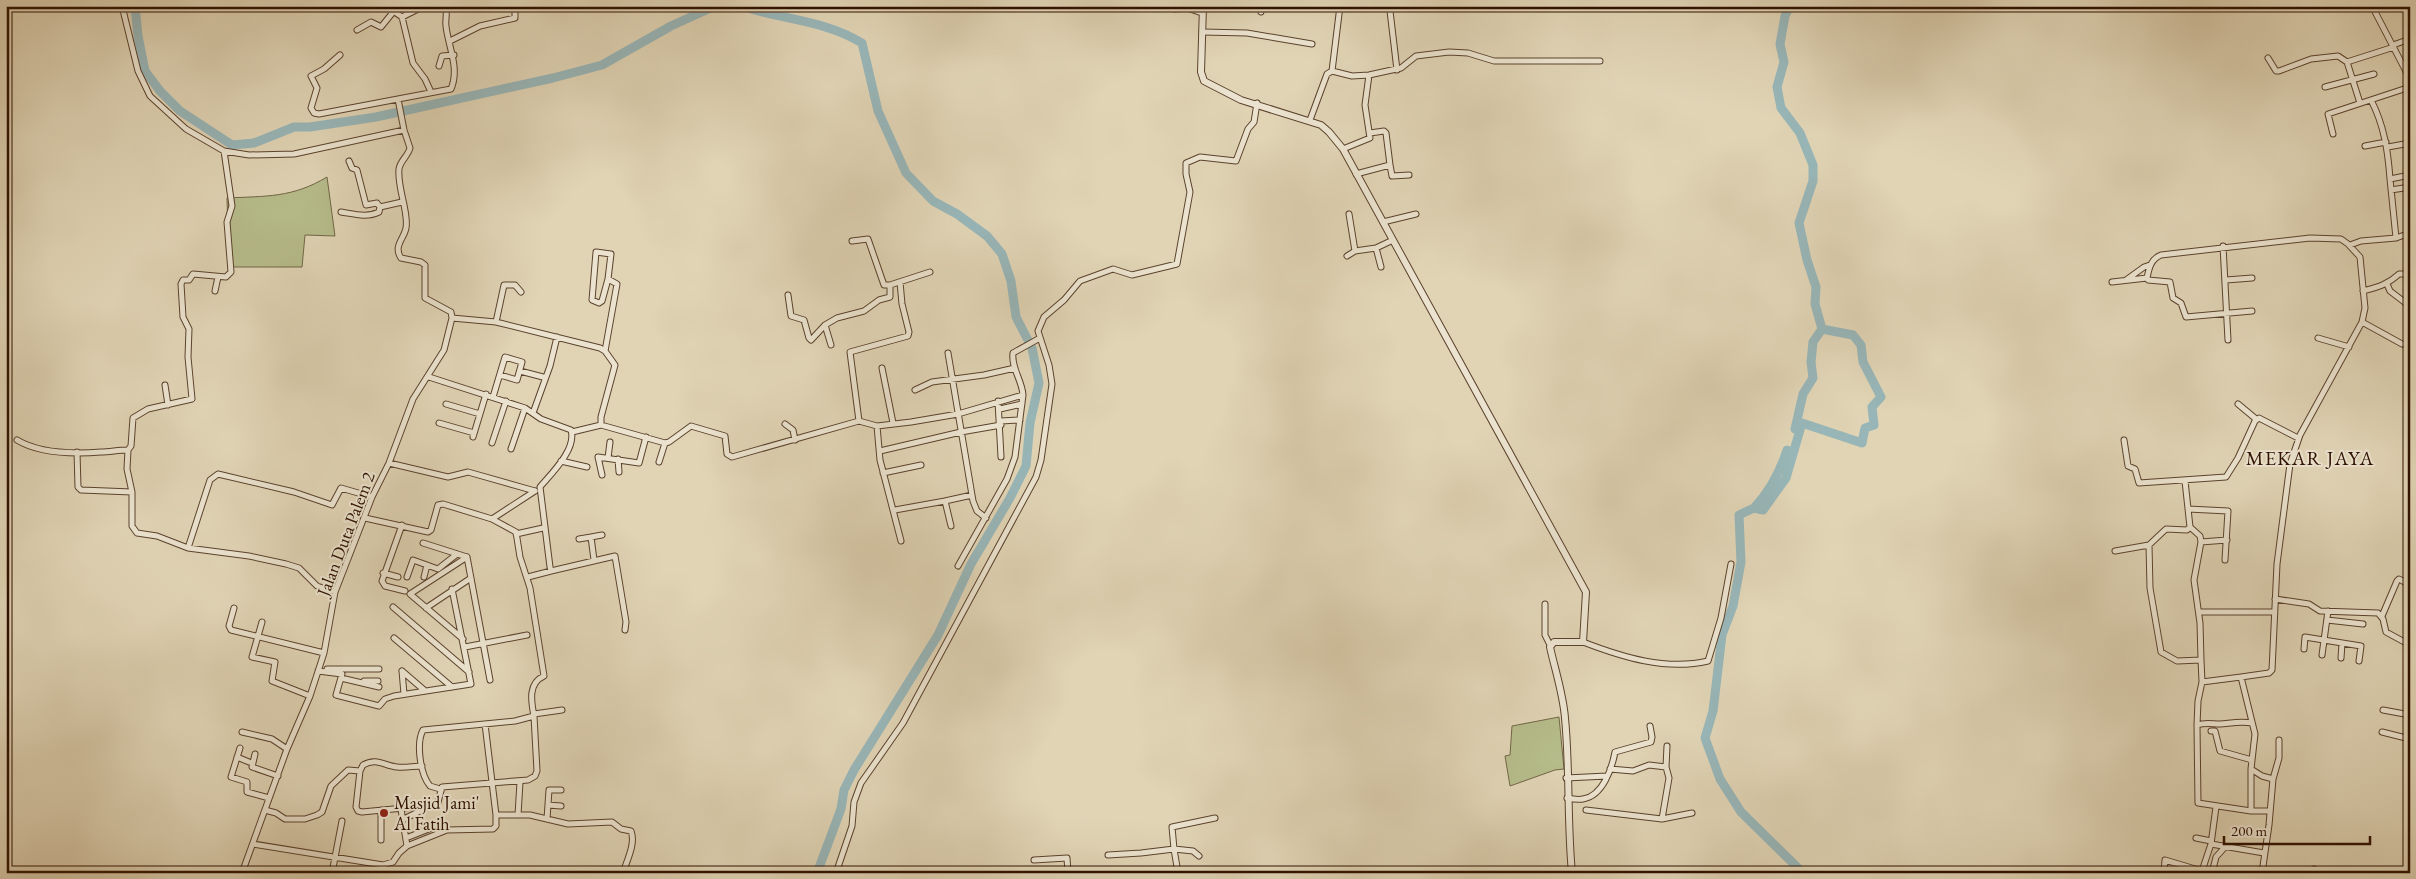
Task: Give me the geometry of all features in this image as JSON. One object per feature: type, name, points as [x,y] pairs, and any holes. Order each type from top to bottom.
[{"type":"street","points":[[122,6],[138,71],[150,96],[186,129],[224,151],[249,155],[294,154],[404,130]]},
{"type":"street","points":[[386,6],[405,15],[424,6]]},
{"type":"street","points":[[408,6],[405,15],[413,63],[425,79],[431,92]]},
{"type":"street","points":[[340,55],[324,69],[311,76],[316,82],[317,92],[310,108],[314,113],[319,114],[399,101],[431,92],[451,89],[454,55],[446,29],[445,6]]},
{"type":"street","points":[[450,41],[480,26],[515,18],[515,6]]},
{"type":"street","points":[[1173,6],[1174,9],[1186,7],[1202,9],[1201,72],[1204,81],[1237,98],[1310,120],[1329,132],[1343,149],[1584,590],[1586,624],[1583,642]]},
{"type":"street","points":[[1310,120],[1328,72],[1332,70],[1340,6]]},
{"type":"street","points":[[2372,6],[2410,79]]},
{"type":"street","points":[[357,30],[371,22],[381,27],[394,11]]},
{"type":"street","points":[[1390,11],[1397,70]]},
{"type":"street","points":[[1202,32],[1247,33],[1312,44]]},
{"type":"street","points":[[2347,62],[2410,39]]},
{"type":"street","points":[[1332,70],[1352,76],[1369,75],[1397,70],[1416,56],[1443,53],[1468,53],[1494,60],[1600,61]]},
{"type":"street","points":[[438,66],[442,56],[454,55]]},
{"type":"street","points":[[2268,58],[2278,71],[2311,59],[2338,56],[2347,62],[2360,103]]},
{"type":"street","points":[[2325,87],[2374,74]]},
{"type":"street","points":[[1343,149],[1369,139],[1370,133],[1365,105],[1369,75]]},
{"type":"street","points":[[2332,134],[2328,114],[2410,87]]},
{"type":"street","points":[[2371,100],[2380,117],[2387,144],[2396,238]]},
{"type":"street","points":[[399,101],[404,130],[410,148],[400,165],[406,230],[399,242],[400,258],[421,262],[425,265],[425,298],[449,310],[452,318],[496,322],[605,351],[615,365],[601,417],[601,425]]},
{"type":"street","points":[[836,873],[852,826],[854,802],[861,783],[903,723],[1036,477],[1052,384],[1049,365],[1037,339],[1044,317],[1064,300],[1080,281],[1113,270],[1132,275],[1172,267],[1177,264],[1190,196],[1186,163],[1200,157],[1236,161],[1248,129],[1254,122],[1257,103]]},
{"type":"street","points":[[1370,133],[1384,131],[1386,133],[1392,176],[1409,175]]},
{"type":"street","points":[[2365,146],[2410,143]]},
{"type":"street","points":[[224,151],[232,206],[227,222],[231,271],[227,277],[194,274],[189,280],[181,282],[183,317],[189,329],[188,357],[192,399],[148,409],[133,418],[127,470],[132,492],[134,531],[157,536],[188,548],[249,556],[286,564],[299,568],[317,586],[335,592]]},
{"type":"street","points":[[349,161],[352,168],[357,170],[366,205],[377,203],[380,207]]},
{"type":"street","points":[[1356,174],[1390,165]]},
{"type":"street","points":[[2390,179],[2410,175]]},
{"type":"street","points":[[2391,190],[2410,187]]},
{"type":"street","points":[[380,207],[402,202]]},
{"type":"street","points":[[342,212],[373,215],[379,212],[380,207]]},
{"type":"street","points":[[1349,214],[1355,251]]},
{"type":"street","points":[[1383,222],[1416,214]]},
{"type":"street","points":[[2350,246],[2361,242],[2396,238],[2410,233]]},
{"type":"street","points":[[2147,278],[2150,265],[2156,257],[2223,246],[2322,237],[2341,239],[2360,257],[2365,308],[2362,322],[2298,438],[2288,477],[2275,599],[2272,670],[2241,677],[2202,682]]},
{"type":"street","points":[[852,241],[868,239],[884,285],[890,285],[930,272]]},
{"type":"street","points":[[1347,256],[1355,251],[1376,248],[1393,240]]},
{"type":"street","points":[[2223,246],[2228,340]]},
{"type":"street","points":[[1376,248],[1381,267]]},
{"type":"street","points":[[596,252],[612,255],[608,279],[602,301],[599,303],[592,300],[596,252]]},
{"type":"street","points":[[2126,281],[2144,267],[2150,265]]},
{"type":"street","points":[[2363,291],[2387,284],[2399,274],[2410,274]]},
{"type":"street","points":[[215,291],[218,277]]},
{"type":"street","points":[[2112,282],[2147,278],[2148,280],[2170,282],[2173,299],[2181,303],[2186,317],[2252,311]]},
{"type":"street","points":[[2226,280],[2252,278]]},
{"type":"street","points":[[605,351],[617,284],[608,279]]},
{"type":"street","points":[[858,421],[850,352],[908,336],[909,332],[902,304],[900,282]]},
{"type":"street","points":[[2387,284],[2394,295],[2408,304]]},
{"type":"street","points":[[496,322],[504,285],[515,286],[521,292]]},
{"type":"street","points":[[788,295],[791,316],[804,320],[809,339],[815,338],[825,325],[841,316],[864,311],[879,300],[890,297],[890,285]]},
{"type":"street","name":"Jalan Duta Palem 2","points":[[242,873],[269,798],[310,696],[324,653],[335,592],[372,497],[389,463],[413,399],[429,377],[444,350],[452,318]]},
{"type":"street","points":[[2362,322],[2402,344]]},
{"type":"street","points":[[825,325],[832,345]]},
{"type":"street","points":[[533,413],[550,366],[557,337]]},
{"type":"street","points":[[2318,338],[2349,347]]},
{"type":"street","points":[[958,566],[1010,472],[1015,457],[1023,395],[1021,382],[1012,358],[1018,348],[1037,339]]},
{"type":"street","points":[[948,353],[972,495],[976,511],[986,518]]},
{"type":"street","points":[[493,397],[505,357],[522,362],[517,380],[500,375]]},
{"type":"street","points":[[882,368],[893,424]]},
{"type":"street","points":[[915,390],[932,382],[1015,368]]},
{"type":"street","points":[[520,371],[542,377]]},
{"type":"street","points":[[429,377],[525,408],[541,420],[569,428],[572,432],[572,439],[561,460],[537,491],[492,519]]},
{"type":"street","points":[[165,385],[168,405]]},
{"type":"street","points":[[438,423],[474,435],[486,394]]},
{"type":"street","points":[[572,432],[601,425],[669,442],[691,426],[725,436],[727,454],[730,457],[858,421],[877,426],[958,414],[1023,395]]},
{"type":"street","points":[[492,443],[506,401]]},
{"type":"street","points":[[998,401],[1001,423],[999,442],[1001,457]]},
{"type":"street","points":[[446,404],[480,414]]},
{"type":"street","points":[[1000,409],[1022,404]]},
{"type":"street","points":[[2238,404],[2256,419],[2259,418],[2298,438]]},
{"type":"street","points":[[512,449],[525,408]]},
{"type":"street","points":[[2124,440],[2128,466],[2135,470],[2139,483],[2185,481],[2228,476],[2256,419]]},
{"type":"street","points":[[880,451],[1020,420]]},
{"type":"street","points":[[784,424],[793,430],[795,440]]},
{"type":"street","points":[[877,426],[883,473],[895,510],[901,541]]},
{"type":"street","points":[[602,475],[598,457],[639,463],[646,436]]},
{"type":"street","points":[[17,440],[28,447],[77,452],[128,450]]},
{"type":"street","points":[[608,458],[610,442]]},
{"type":"street","points":[[660,462],[665,442]]},
{"type":"street","points":[[77,452],[76,483],[78,488],[132,492]]},
{"type":"street","points":[[618,459],[619,472]]},
{"type":"street","points":[[561,460],[587,467]]},
{"type":"street","points":[[634,462],[635,470]]},
{"type":"street","points":[[389,463],[448,477],[468,472],[537,491]]},
{"type":"street","points":[[883,473],[921,465]]},
{"type":"street","points":[[188,548],[210,480],[218,474],[294,492],[332,505],[341,488],[372,497]]},
{"type":"street","points":[[2185,481],[2190,527],[2198,534],[2201,542],[2194,580],[2199,612],[2202,682],[2198,701],[2197,725],[2198,802],[2216,807],[2270,811]]},
{"type":"street","points":[[537,491],[551,571]]},
{"type":"street","points":[[895,510],[972,495]]},
{"type":"street","points":[[945,500],[951,526]]},
{"type":"street","points":[[365,518],[430,531],[440,504],[492,519],[512,529],[516,534],[520,557],[528,577],[544,676],[536,680],[532,686],[534,715],[538,771],[532,779],[520,782],[440,788],[430,786],[426,782],[422,766],[420,739],[423,730],[515,722],[534,715],[562,710]]},
{"type":"street","points":[[2188,509],[2228,511],[2225,560]]},
{"type":"street","points":[[402,525],[382,581],[384,586],[405,591]]},
{"type":"street","points":[[2115,551],[2150,545],[2166,529],[2187,530],[2190,527]]},
{"type":"street","points":[[516,534],[544,528]]},
{"type":"street","points":[[579,539],[602,535]]},
{"type":"street","points":[[590,537],[594,560]]},
{"type":"street","points":[[2201,542],[2227,540]]},
{"type":"street","points":[[423,543],[466,557]]},
{"type":"street","points":[[2150,545],[2150,588],[2160,650],[2163,655],[2177,661],[2201,660]]},
{"type":"street","points":[[407,577],[413,560],[438,569],[457,554]]},
{"type":"street","points":[[528,577],[613,555],[616,557],[626,622],[625,630]]},
{"type":"street","points":[[466,557],[490,680]]},
{"type":"street","points":[[463,639],[410,594],[466,557]]},
{"type":"street","points":[[1550,645],[1556,641],[1583,642],[1626,656],[1671,664],[1688,666],[1708,662],[1721,618],[1731,564]]},
{"type":"street","points":[[424,576],[427,565]]},
{"type":"street","points":[[384,573],[398,577]]},
{"type":"street","points":[[426,608],[470,578]]},
{"type":"street","points":[[2410,585],[2399,579],[2396,581],[2382,616],[2386,632],[2410,645]]},
{"type":"street","points":[[318,670],[342,674],[336,695],[378,706],[385,699],[404,694],[471,684],[452,589]]},
{"type":"street","points":[[2275,599],[2310,604],[2317,610],[2370,612],[2382,616]]},
{"type":"street","points":[[1545,604],[1545,636],[1550,645],[1560,686],[1565,720],[1566,778],[1572,873]]},
{"type":"street","points":[[393,607],[469,673]]},
{"type":"street","points":[[234,608],[230,629],[324,653]]},
{"type":"street","points":[[2322,655],[2328,611]]},
{"type":"street","points":[[2199,612],[2274,612]]},
{"type":"street","points":[[2327,620],[2363,624]]},
{"type":"street","points":[[262,622],[252,657],[275,662],[271,680],[310,696]]},
{"type":"street","points":[[465,647],[527,635]]},
{"type":"street","points":[[2304,649],[2305,637],[2361,646],[2359,661]]},
{"type":"street","points":[[394,638],[452,687]]},
{"type":"street","points":[[2341,658],[2342,643]]},
{"type":"street","points":[[318,670],[379,669]]},
{"type":"street","points":[[404,694],[402,671],[424,690]]},
{"type":"street","points":[[2241,677],[2255,734],[2251,769],[2251,811]]},
{"type":"street","points":[[341,678],[378,684]]},
{"type":"street","points":[[2383,710],[2410,715]]},
{"type":"street","points":[[2197,725],[2204,722],[2220,724],[2235,721],[2252,723]]},
{"type":"street","points":[[252,844],[383,866],[393,862],[407,846],[447,830],[493,829],[496,826],[496,815],[484,724]]},
{"type":"street","points":[[1567,798],[1585,799],[1595,792],[1607,776],[1616,752],[1650,742],[1652,737],[1650,726]]},
{"type":"street","points":[[2211,731],[2215,731],[2220,751],[2252,760]]},
{"type":"street","points":[[242,732],[272,739],[288,749]]},
{"type":"street","points":[[2382,732],[2410,739]]},
{"type":"street","points":[[2262,873],[2272,779],[2278,766],[2279,740]]},
{"type":"street","points":[[1662,819],[1669,778],[1666,767],[1668,746]]},
{"type":"street","points":[[240,748],[231,777],[246,782],[246,792],[269,798]]},
{"type":"street","points":[[255,754],[252,767],[278,776]]},
{"type":"street","points":[[237,757],[249,762]]},
{"type":"street","points":[[422,766],[396,767],[382,762],[363,765],[359,771],[357,809],[362,812],[430,806],[437,804],[440,788]]},
{"type":"street","points":[[1610,769],[1632,771],[1649,765],[1666,767]]},
{"type":"street","points":[[2251,769],[2262,776],[2272,779]]},
{"type":"street","points":[[265,810],[276,812],[285,819],[305,819],[318,815],[322,812],[330,786],[345,771],[359,771]]},
{"type":"street","points":[[1566,778],[1607,776]]},
{"type":"street","points":[[518,815],[520,782]]},
{"type":"street","points":[[547,819],[549,790],[561,790]]},
{"type":"street","points":[[548,805],[561,806]]},
{"type":"street","points":[[402,820],[430,806]]},
{"type":"street","points":[[2164,873],[2165,860],[2202,871],[2211,842],[2216,807]]},
{"type":"street","points":[[401,809],[407,846]]},
{"type":"street","points":[[381,810],[381,840]]},
{"type":"street","points":[[1590,810],[1623,816],[1662,819],[1692,812]]},
{"type":"street","points":[[496,815],[518,815],[568,824],[612,822],[621,829],[630,831],[633,837],[623,873]]},
{"type":"street","points":[[1178,873],[1172,832],[1174,825],[1215,818]]},
{"type":"street","points":[[332,873],[342,821]]},
{"type":"street","points":[[406,838],[434,827]]},
{"type":"street","points":[[2196,838],[2225,847],[2264,853]]},
{"type":"street","points":[[2212,873],[2216,857],[2225,847]]},
{"type":"street","points":[[1108,855],[1174,849],[1194,851],[1199,856]]},
{"type":"street","points":[[1034,860],[1067,858],[1068,873]]},
{"type":"street","points":[[383,866],[384,873]]},
{"type":"green space","points":[[327,177],[335,236],[305,235],[302,267],[229,267],[227,198],[278,195],[302,189]]},
{"type":"green space","points":[[1559,717],[1564,769],[1555,770],[1510,786],[1505,756],[1510,755],[1512,726]]},
{"type":"waterway","points":[[135,6],[138,36],[145,71],[160,91],[180,111],[232,145],[254,143],[294,127],[310,127],[376,117],[553,78],[602,65],[671,26],[715,6]]},
{"type":"waterway","points":[[742,6],[833,29],[862,43],[878,111],[906,173],[933,201],[957,214],[987,236],[1002,254],[1011,281],[1016,317],[1032,348],[1039,383],[1030,423],[1026,466],[1010,498],[971,564],[938,635],[854,770],[844,790],[841,809],[817,873]]},
{"type":"waterway","points":[[1790,6],[1785,16],[1780,44],[1784,62],[1777,87],[1781,108],[1800,133],[1813,165],[1813,181],[1799,223],[1807,260],[1816,287],[1815,304],[1822,329],[1853,335],[1861,345],[1863,362],[1881,397],[1872,407],[1874,425],[1865,428],[1862,443],[1802,423],[1786,478],[1763,510],[1754,508],[1739,515],[1741,562],[1733,606],[1722,635],[1713,711],[1705,738],[1720,779],[1741,812],[1803,873]]},
{"type":"waterway","points":[[1795,429],[1803,394],[1813,378],[1811,362],[1813,342],[1822,329]]},
{"type":"waterway","points":[[1754,508],[1774,481],[1787,450]]},
{"type":"place","name":"Masjid Jami' Al Fatih","points":[[384,813]]},
{"type":"district","name":"MEKAR JAYA","points":[[2310,458]]}]
